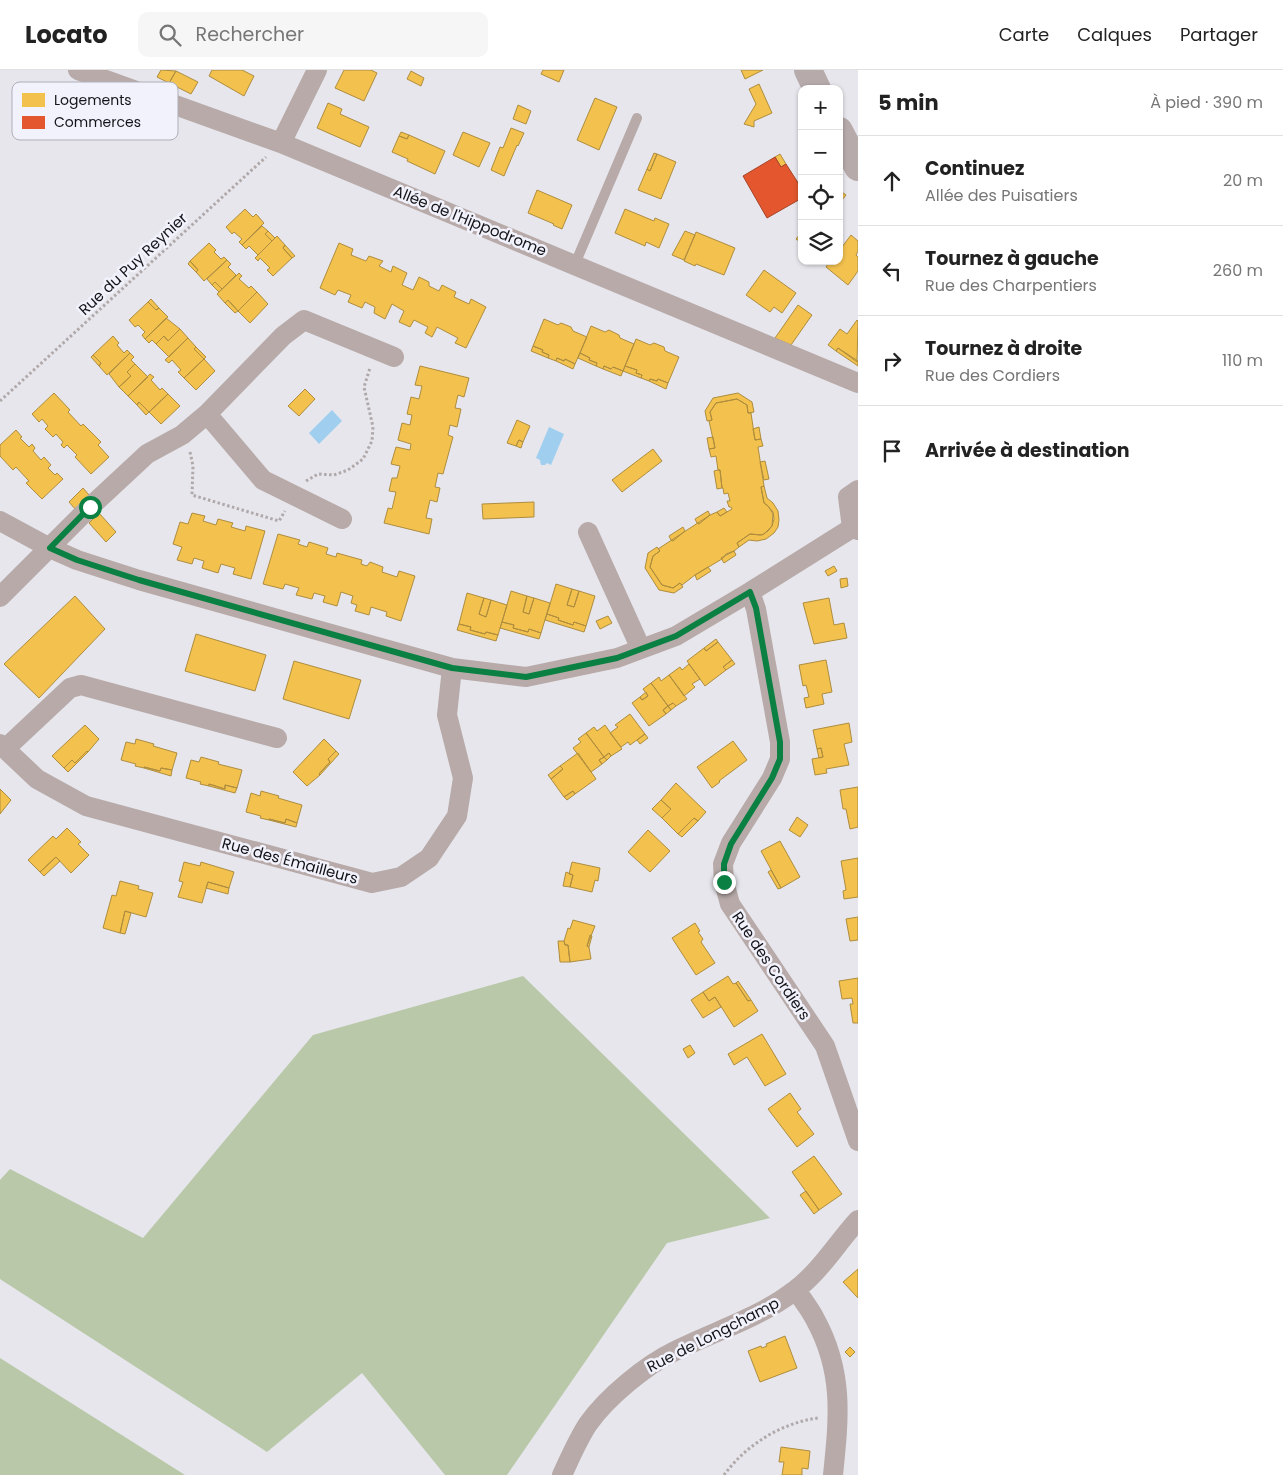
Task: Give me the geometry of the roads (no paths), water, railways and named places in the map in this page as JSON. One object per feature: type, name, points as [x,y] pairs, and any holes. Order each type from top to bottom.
[{"type":"main road","points":[[808,70],[815,85]]},
{"type":"main road","points":[[843,139],[858,168]]},
{"type":"street","name":"Allée de l'Hippodrome","points":[[78,70],[111,82]]},
{"type":"street","points":[[281,143],[317,70]]},
{"type":"street","name":"Allée de l'Hippodrome","points":[[178,106],[281,143],[576,264],[858,383]]},
{"type":"street","points":[[0,597],[90,507],[147,454],[182,436],[207,414],[284,336],[304,320],[385,353]]},
{"type":"street","points":[[207,414],[263,480],[342,519]]},
{"type":"street","points":[[0,520],[50,548],[77,560],[139,580],[452,668],[526,677],[617,658],[676,636],[855,529],[848,497],[858,490]]},
{"type":"street","points":[[588,532],[641,649]]},
{"type":"street","name":"Rue des Cordiers","points":[[750,592],[756,608],[762,637],[780,742],[780,759],[772,778],[731,844],[724,864],[724,882],[730,904],[825,1046],[858,1140]]},
{"type":"street","name":"Rue des Émailleurs","points":[[2,746],[36,779],[86,806],[372,883],[401,877],[429,858],[457,816],[462,778],[446,715],[452,668]]},
{"type":"street","points":[[2,746],[70,688],[81,685],[277,738]]},
{"type":"street","name":"Rue de Longchamp","points":[[562,1475],[588,1424],[614,1395],[643,1371],[674,1351],[731,1327],[766,1309],[796,1290],[817,1270],[858,1220]]},
{"type":"street","points":[[796,1290],[814,1318],[826,1344],[835,1373],[839,1415],[833,1475]]},
{"type":"lane","points":[[576,264],[637,118]]},
{"type":"water","points":[[332,410],[342,421],[319,444],[309,433]]},
{"type":"water","points":[[549,427],[564,434],[551,465],[547,463],[541,465],[540,460],[536,458]]}]
